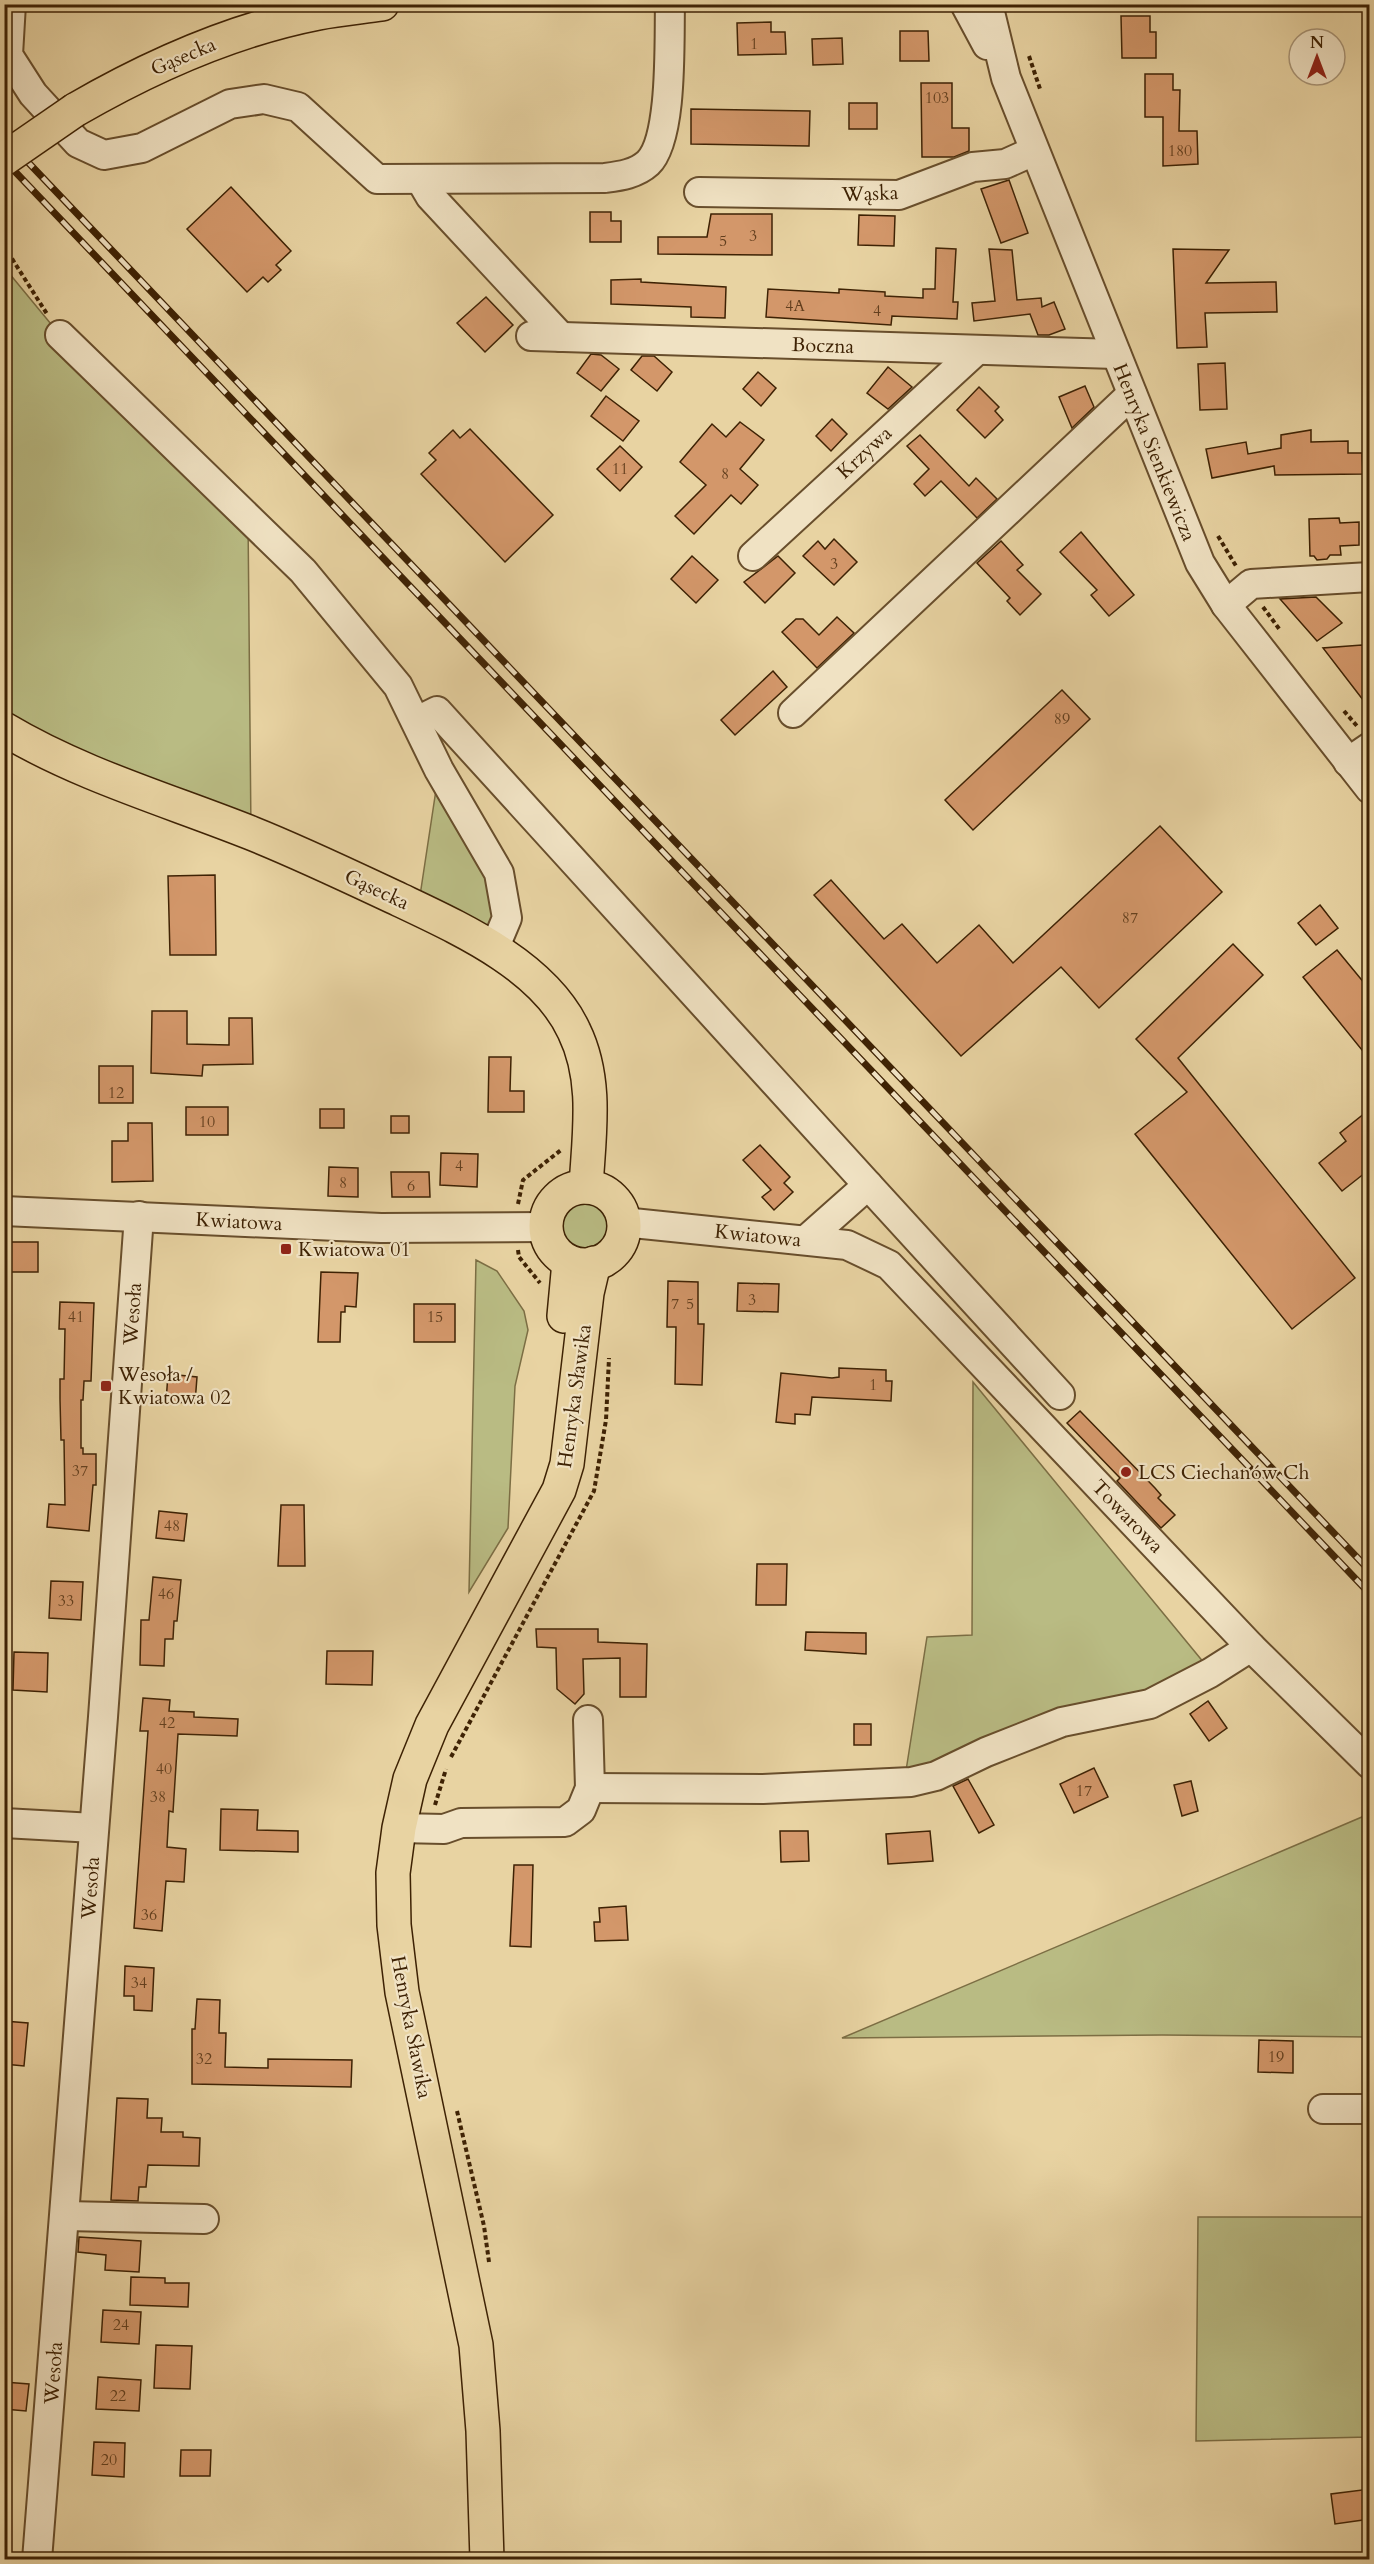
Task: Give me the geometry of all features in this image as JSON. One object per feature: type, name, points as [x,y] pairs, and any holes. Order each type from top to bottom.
[{"type":"main road","name":"Gąsecka","points":[[4,159],[75,110],[169,61],[236,34],[318,13],[382,4]]},
{"type":"main road","name":"Gąsecka","points":[[4,729],[90,772],[251,833],[336,870],[444,921],[494,949],[551,994],[574,1030],[588,1068],[591,1109],[586,1187]]},
{"type":"main road","points":[[586,1187],[607,1194],[615,1202],[623,1222],[619,1243],[604,1259],[582,1263],[554,1250],[546,1227],[550,1208],[556,1199],[565,1192],[586,1187]]},
{"type":"main road","name":"Henryka Sławika","points":[[488,2559],[483,2431],[476,2345],[402,1992],[394,1925],[394,1883],[414,1828],[410,1779],[432,1725],[518,1570],[540,1523],[559,1490],[567,1464],[587,1293],[582,1263]]},
{"type":"street","points":[[11,4],[8,55],[33,94],[78,143],[104,155],[142,148],[230,104],[264,99],[297,107],[377,179],[605,178],[627,175],[647,164],[657,151],[665,123],[670,4]]},
{"type":"street","name":"Henryka Sienkiewicza","points":[[965,4],[1015,69]]},
{"type":"street","name":"Henryka Sienkiewicza","points":[[988,4],[1015,69],[1034,151],[1200,563],[1239,593],[1358,743],[1370,789]]},
{"type":"street","name":"Wąska","points":[[699,192],[899,195],[973,166],[1005,164],[1034,151]]},
{"type":"street","points":[[420,179],[430,196],[561,337]]},
{"type":"street","points":[[60,335],[303,571],[398,686],[439,770],[499,873],[507,918],[494,949]]},
{"type":"street","name":"Boczna","points":[[531,336],[1116,354]]},
{"type":"street","name":"Krzywa","points":[[753,556],[977,350]]},
{"type":"street","points":[[793,713],[1132,394]]},
{"type":"street","points":[[1239,593],[1370,577]]},
{"type":"street","points":[[417,721],[437,711],[1060,1395]]},
{"type":"street","points":[[806,1240],[868,1185]]},
{"type":"street","name":"Kwiatowa","points":[[4,1211],[381,1228],[546,1227]]},
{"type":"street","name":"Wesoła","points":[[37,2559],[65,2216],[139,1216]]},
{"type":"street","name":"Kwiatowa","points":[[623,1222],[847,1245],[889,1265]]},
{"type":"street","name":"Towarowa","points":[[889,1265],[1251,1647],[1370,1764]]},
{"type":"street","points":[[590,1788],[763,1789],[911,1782],[936,1776],[986,1752],[1062,1722],[1150,1704],[1210,1673],[1251,1647]]},
{"type":"street","points":[[414,1828],[444,1829],[461,1824],[565,1822],[581,1810],[590,1788],[588,1720]]},
{"type":"street","points":[[4,1823],[94,1828]]},
{"type":"street","points":[[1323,2109],[1370,2109]]},
{"type":"street","points":[[65,2216],[204,2219]]},
{"type":"path","points":[[1026,45],[1043,98]]},
{"type":"path","points":[[1015,69],[1034,90]]},
{"type":"path","points":[[4,246],[60,335]]},
{"type":"path","points":[[1213,526],[1239,593]]},
{"type":"path","points":[[1212,536],[1239,593],[1279,633]]},
{"type":"path","points":[[1342,708],[1358,743]]},
{"type":"path","points":[[1340,714],[1358,743]]},
{"type":"path","points":[[414,1828],[594,1491],[606,1420],[609,1355]]},
{"type":"path","points":[[456,2103],[484,2226],[490,2271]]},
{"type":"green space","points":[[4,267],[60,335],[248,518],[251,833],[5,729]]},
{"type":"green space","points":[[439,770],[499,873],[494,949],[418,909]]},
{"type":"green space","points":[[585,1202],[601,1209],[608,1225],[601,1241],[585,1248],[569,1241],[562,1225],[569,1209]]},
{"type":"green space","points":[[476,1260],[497,1271],[524,1311],[528,1330],[515,1386],[508,1528],[469,1592]]},
{"type":"green space","points":[[973,1382],[1209,1669],[905,1777],[927,1637],[972,1635]]},
{"type":"green space","points":[[1369,1814],[1369,2037],[1162,2035],[842,2038]]},
{"type":"green space","points":[[1198,2217],[1369,2217],[1369,2437],[1196,2441]]},
{"type":"building","points":[[1121,16],[1150,16],[1150,32],[1156,32],[1156,58],[1122,58]]},
{"type":"building","points":[[771,22],[771,32],[785,32],[786,54],[738,55],[737,23]]},
{"type":"building","points":[[900,31],[928,31],[929,61],[900,61]]},
{"type":"building","points":[[842,38],[843,64],[813,65],[812,39]]},
{"type":"building","points":[[1145,74],[1173,74],[1173,90],[1180,90],[1179,131],[1197,131],[1198,164],[1163,166],[1163,117],[1145,117]]},
{"type":"building","points":[[921,83],[952,83],[952,128],[969,128],[969,151],[954,157],[922,157]]},
{"type":"building","points":[[849,103],[877,103],[877,129],[849,129]]},
{"type":"building","points":[[691,109],[810,111],[809,146],[691,144]]},
{"type":"building","points":[[1009,180],[1028,233],[1001,243],[981,189]]},
{"type":"building","points":[[231,187],[291,251],[276,265],[281,270],[268,282],[263,277],[247,292],[187,229]]},
{"type":"building","points":[[590,212],[611,212],[611,221],[621,221],[621,242],[590,242]]},
{"type":"building","points":[[711,214],[772,214],[772,255],[658,254],[658,237],[707,237]]},
{"type":"building","points":[[859,215],[895,216],[894,246],[858,245]]},
{"type":"building","points":[[936,248],[956,249],[953,302],[958,302],[957,319],[892,316],[891,325],[766,317],[768,289],[839,293],[839,289],[885,292],[885,296],[923,298],[923,289],[935,289]]},
{"type":"building","points":[[989,249],[1012,250],[1017,300],[1041,298],[1042,307],[1054,302],[1065,329],[1049,335],[1038,335],[1030,314],[974,321],[972,303],[995,301]]},
{"type":"building","points":[[1173,249],[1229,250],[1206,283],[1276,282],[1277,312],[1205,313],[1207,347],[1177,348]]},
{"type":"building","points":[[641,279],[641,282],[726,287],[725,318],[691,317],[691,307],[611,304],[611,280]]},
{"type":"building","points":[[486,297],[513,325],[485,352],[457,323]]},
{"type":"building","points":[[591,354],[601,355],[619,369],[601,391],[577,373]]},
{"type":"building","points":[[642,356],[654,356],[672,372],[657,391],[631,370]]},
{"type":"building","points":[[1225,363],[1227,409],[1200,410],[1198,364]]},
{"type":"building","points":[[888,367],[912,387],[888,409],[867,393]]},
{"type":"building","points":[[758,372],[776,388],[761,406],[743,389]]},
{"type":"building","points":[[1085,386],[1094,407],[1072,428],[1059,397]]},
{"type":"building","points":[[979,387],[999,407],[995,411],[1003,420],[985,438],[957,410]]},
{"type":"building","points":[[606,396],[639,421],[623,441],[591,416]]},
{"type":"building","points":[[832,419],[847,434],[831,451],[816,436]]},
{"type":"building","points":[[740,422],[764,440],[740,469],[758,485],[741,504],[731,495],[694,534],[675,516],[706,485],[680,462],[712,424],[726,437]]},
{"type":"building","points":[[470,429],[553,515],[505,562],[421,474],[436,460],[429,453],[453,430],[460,438]]},
{"type":"building","points":[[1311,430],[1311,442],[1348,441],[1348,453],[1362,453],[1363,474],[1275,475],[1274,466],[1212,478],[1206,449],[1246,442],[1248,454],[1281,448],[1281,435]]},
{"type":"building","points":[[920,435],[969,486],[976,478],[997,499],[977,518],[941,481],[925,496],[914,484],[929,469],[907,446]]},
{"type":"building","points":[[620,446],[642,467],[620,491],[597,469]]},
{"type":"building","points":[[1339,518],[1340,523],[1359,522],[1359,545],[1340,546],[1341,555],[1330,555],[1327,559],[1317,560],[1314,556],[1310,556],[1309,519]]},
{"type":"building","points":[[1081,532],[1134,595],[1109,616],[1091,595],[1097,590],[1060,552]]},
{"type":"building","points":[[834,539],[857,562],[834,585],[803,556],[818,541],[825,549]]},
{"type":"building","points":[[1001,541],[1023,565],[1017,570],[1041,594],[1020,615],[1007,601],[1010,598],[977,563]]},
{"type":"building","points":[[692,556],[718,580],[696,603],[671,579]]},
{"type":"building","points":[[778,556],[795,573],[765,603],[744,582]]},
{"type":"building","points":[[1316,597],[1342,623],[1317,641],[1280,599]]},
{"type":"building","points":[[837,617],[854,633],[817,668],[782,632],[796,619],[803,619],[819,635]]},
{"type":"building","points":[[1362,645],[1370,655],[1370,709],[1323,648]]},
{"type":"building","points":[[773,671],[787,687],[735,735],[721,720]]},
{"type":"building","points":[[1062,690],[1090,719],[973,830],[945,800]]},
{"type":"building","points":[[1160,826],[1222,892],[1099,1008],[1061,967],[961,1056],[814,895],[831,880],[884,939],[902,924],[937,963],[979,925],[1013,963]]},
{"type":"building","points":[[215,875],[216,955],[170,955],[168,876]]},
{"type":"building","points":[[1320,905],[1338,928],[1316,945],[1298,923]]},
{"type":"building","points":[[1233,944],[1263,975],[1178,1058],[1355,1278],[1292,1329],[1135,1134],[1187,1092],[1136,1039]]},
{"type":"building","points":[[1337,950],[1370,990],[1370,1060],[1303,977]]},
{"type":"building","points":[[152,1011],[187,1011],[187,1044],[229,1045],[229,1018],[252,1018],[253,1064],[203,1065],[202,1076],[151,1073]]},
{"type":"building","points":[[489,1057],[511,1057],[510,1091],[524,1091],[524,1112],[488,1112]]},
{"type":"building","points":[[99,1066],[133,1066],[133,1103],[99,1103]]},
{"type":"building","points":[[186,1107],[228,1107],[228,1135],[186,1135]]},
{"type":"building","points":[[320,1109],[344,1109],[344,1128],[320,1128]]},
{"type":"building","points":[[1370,1109],[1370,1169],[1342,1191],[1319,1163],[1346,1141],[1340,1133]]},
{"type":"building","points":[[391,1116],[409,1116],[409,1133],[391,1133]]},
{"type":"building","points":[[128,1123],[152,1123],[153,1181],[112,1182],[112,1141],[128,1141]]},
{"type":"building","points":[[760,1145],[790,1177],[784,1183],[793,1192],[774,1210],[762,1197],[771,1190],[743,1160]]},
{"type":"building","points":[[441,1153],[478,1154],[477,1187],[440,1185]]},
{"type":"building","points":[[329,1167],[358,1168],[358,1197],[328,1196]]},
{"type":"building","points":[[391,1172],[429,1172],[430,1197],[392,1197]]},
{"type":"building","points":[[4,1242],[38,1242],[38,1272],[4,1272]]},
{"type":"building","points":[[321,1272],[358,1273],[356,1307],[345,1306],[345,1312],[341,1312],[340,1342],[318,1342]]},
{"type":"building","points":[[668,1281],[698,1282],[698,1324],[704,1324],[702,1385],[675,1384],[676,1327],[667,1327]]},
{"type":"building","points":[[738,1283],[779,1284],[778,1312],[737,1311]]},
{"type":"building","points":[[60,1302],[94,1303],[91,1381],[84,1381],[83,1400],[81,1400],[81,1448],[83,1448],[83,1454],[96,1454],[96,1485],[93,1485],[89,1531],[47,1527],[49,1504],[65,1505],[60,1379],[64,1379],[65,1329],[59,1329]]},
{"type":"building","points":[[414,1304],[455,1304],[455,1342],[414,1342]]},
{"type":"building","points":[[839,1368],[886,1370],[886,1381],[892,1381],[891,1401],[812,1397],[810,1415],[795,1414],[795,1424],[776,1422],[781,1373],[832,1378],[839,1377]]},
{"type":"building","points":[[168,1374],[197,1377],[195,1403],[166,1402]]},
{"type":"building","name":"LCS Ciechanów Ch","points":[[1080,1411],[1155,1488],[1161,1495],[1158,1498],[1175,1515],[1161,1528],[1117,1481],[1120,1478],[1067,1423]]},
{"type":"building","points":[[281,1505],[304,1505],[305,1566],[278,1566]]},
{"type":"building","points":[[159,1511],[187,1514],[184,1541],[156,1538]]},
{"type":"building","points":[[757,1564],[787,1564],[786,1605],[756,1605]]},
{"type":"building","points":[[153,1577],[181,1580],[173,1639],[165,1639],[164,1666],[140,1665],[141,1620],[149,1620]]},
{"type":"building","points":[[51,1581],[83,1582],[81,1620],[49,1618]]},
{"type":"building","points":[[536,1629],[598,1629],[598,1642],[647,1644],[646,1697],[620,1697],[620,1658],[583,1659],[584,1694],[575,1704],[557,1689],[556,1648],[537,1647]]},
{"type":"building","points":[[806,1632],[866,1633],[866,1654],[805,1650]]},
{"type":"building","points":[[327,1651],[373,1651],[372,1685],[326,1684]]},
{"type":"building","points":[[14,1652],[48,1653],[47,1692],[13,1690]]},
{"type":"building","points":[[143,1698],[170,1700],[169,1711],[194,1712],[194,1717],[238,1719],[237,1736],[178,1734],[173,1812],[169,1811],[167,1847],[186,1849],[184,1882],[166,1881],[162,1931],[134,1928],[148,1731],[140,1731]]},
{"type":"building","points":[[1208,1701],[1227,1728],[1209,1741],[1190,1714]]},
{"type":"building","points":[[854,1724],[871,1724],[871,1745],[854,1745]]},
{"type":"building","points":[[1094,1768],[1108,1797],[1074,1813],[1060,1784]]},
{"type":"building","points":[[968,1779],[994,1825],[979,1833],[953,1786]]},
{"type":"building","points":[[1191,1781],[1198,1811],[1182,1816],[1174,1785]]},
{"type":"building","points":[[221,1809],[258,1810],[257,1830],[298,1831],[298,1852],[220,1850]]},
{"type":"building","points":[[780,1831],[808,1831],[809,1861],[781,1862]]},
{"type":"building","points":[[930,1831],[933,1861],[888,1864],[886,1834]]},
{"type":"building","points":[[514,1865],[533,1865],[531,1947],[510,1946]]},
{"type":"building","points":[[626,1906],[628,1940],[595,1941],[594,1922],[600,1922],[599,1908]]},
{"type":"building","points":[[125,1966],[154,1968],[152,2011],[134,2010],[134,1996],[124,1996]]},
{"type":"building","points":[[197,1999],[220,2000],[219,2033],[226,2033],[225,2067],[268,2068],[268,2059],[352,2060],[351,2087],[192,2084],[192,2029],[195,2029]]},
{"type":"building","points":[[4,2021],[28,2023],[24,2066],[4,2064]]},
{"type":"building","points":[[1259,2040],[1293,2041],[1293,2073],[1258,2072]]},
{"type":"building","points":[[117,2098],[148,2099],[147,2118],[162,2118],[161,2132],[183,2132],[183,2137],[200,2138],[199,2166],[148,2165],[146,2187],[139,2187],[138,2201],[111,2200]]},
{"type":"building","points":[[79,2237],[141,2241],[139,2272],[105,2270],[106,2255],[78,2252]]},
{"type":"building","points":[[131,2277],[165,2278],[165,2283],[189,2283],[188,2307],[130,2305]]},
{"type":"building","points":[[103,2310],[141,2312],[139,2344],[101,2342]]},
{"type":"building","points":[[156,2345],[192,2346],[190,2389],[154,2388]]},
{"type":"building","points":[[98,2377],[141,2380],[139,2411],[96,2409]]},
{"type":"building","points":[[4,2382],[29,2384],[26,2411],[4,2409]]},
{"type":"building","points":[[94,2442],[125,2443],[124,2477],[92,2475]]},
{"type":"building","points":[[181,2450],[211,2450],[210,2476],[180,2476]]},
{"type":"building","points":[[1370,2489],[1370,2519],[1335,2524],[1331,2494]]},
{"type":"railway","points":[[4,137],[1370,1571]]},
{"type":"railway","points":[[4,160],[1370,1594]]},
{"type":"place","name":"Kwiatowa 01","points":[[286,1249]]},
{"type":"place","name":"Wesoła / Kwiatowa 02","points":[[106,1386]]},
{"type":"place","name":"LCS Ciechanów Ch","points":[[1126,1472]]}]
